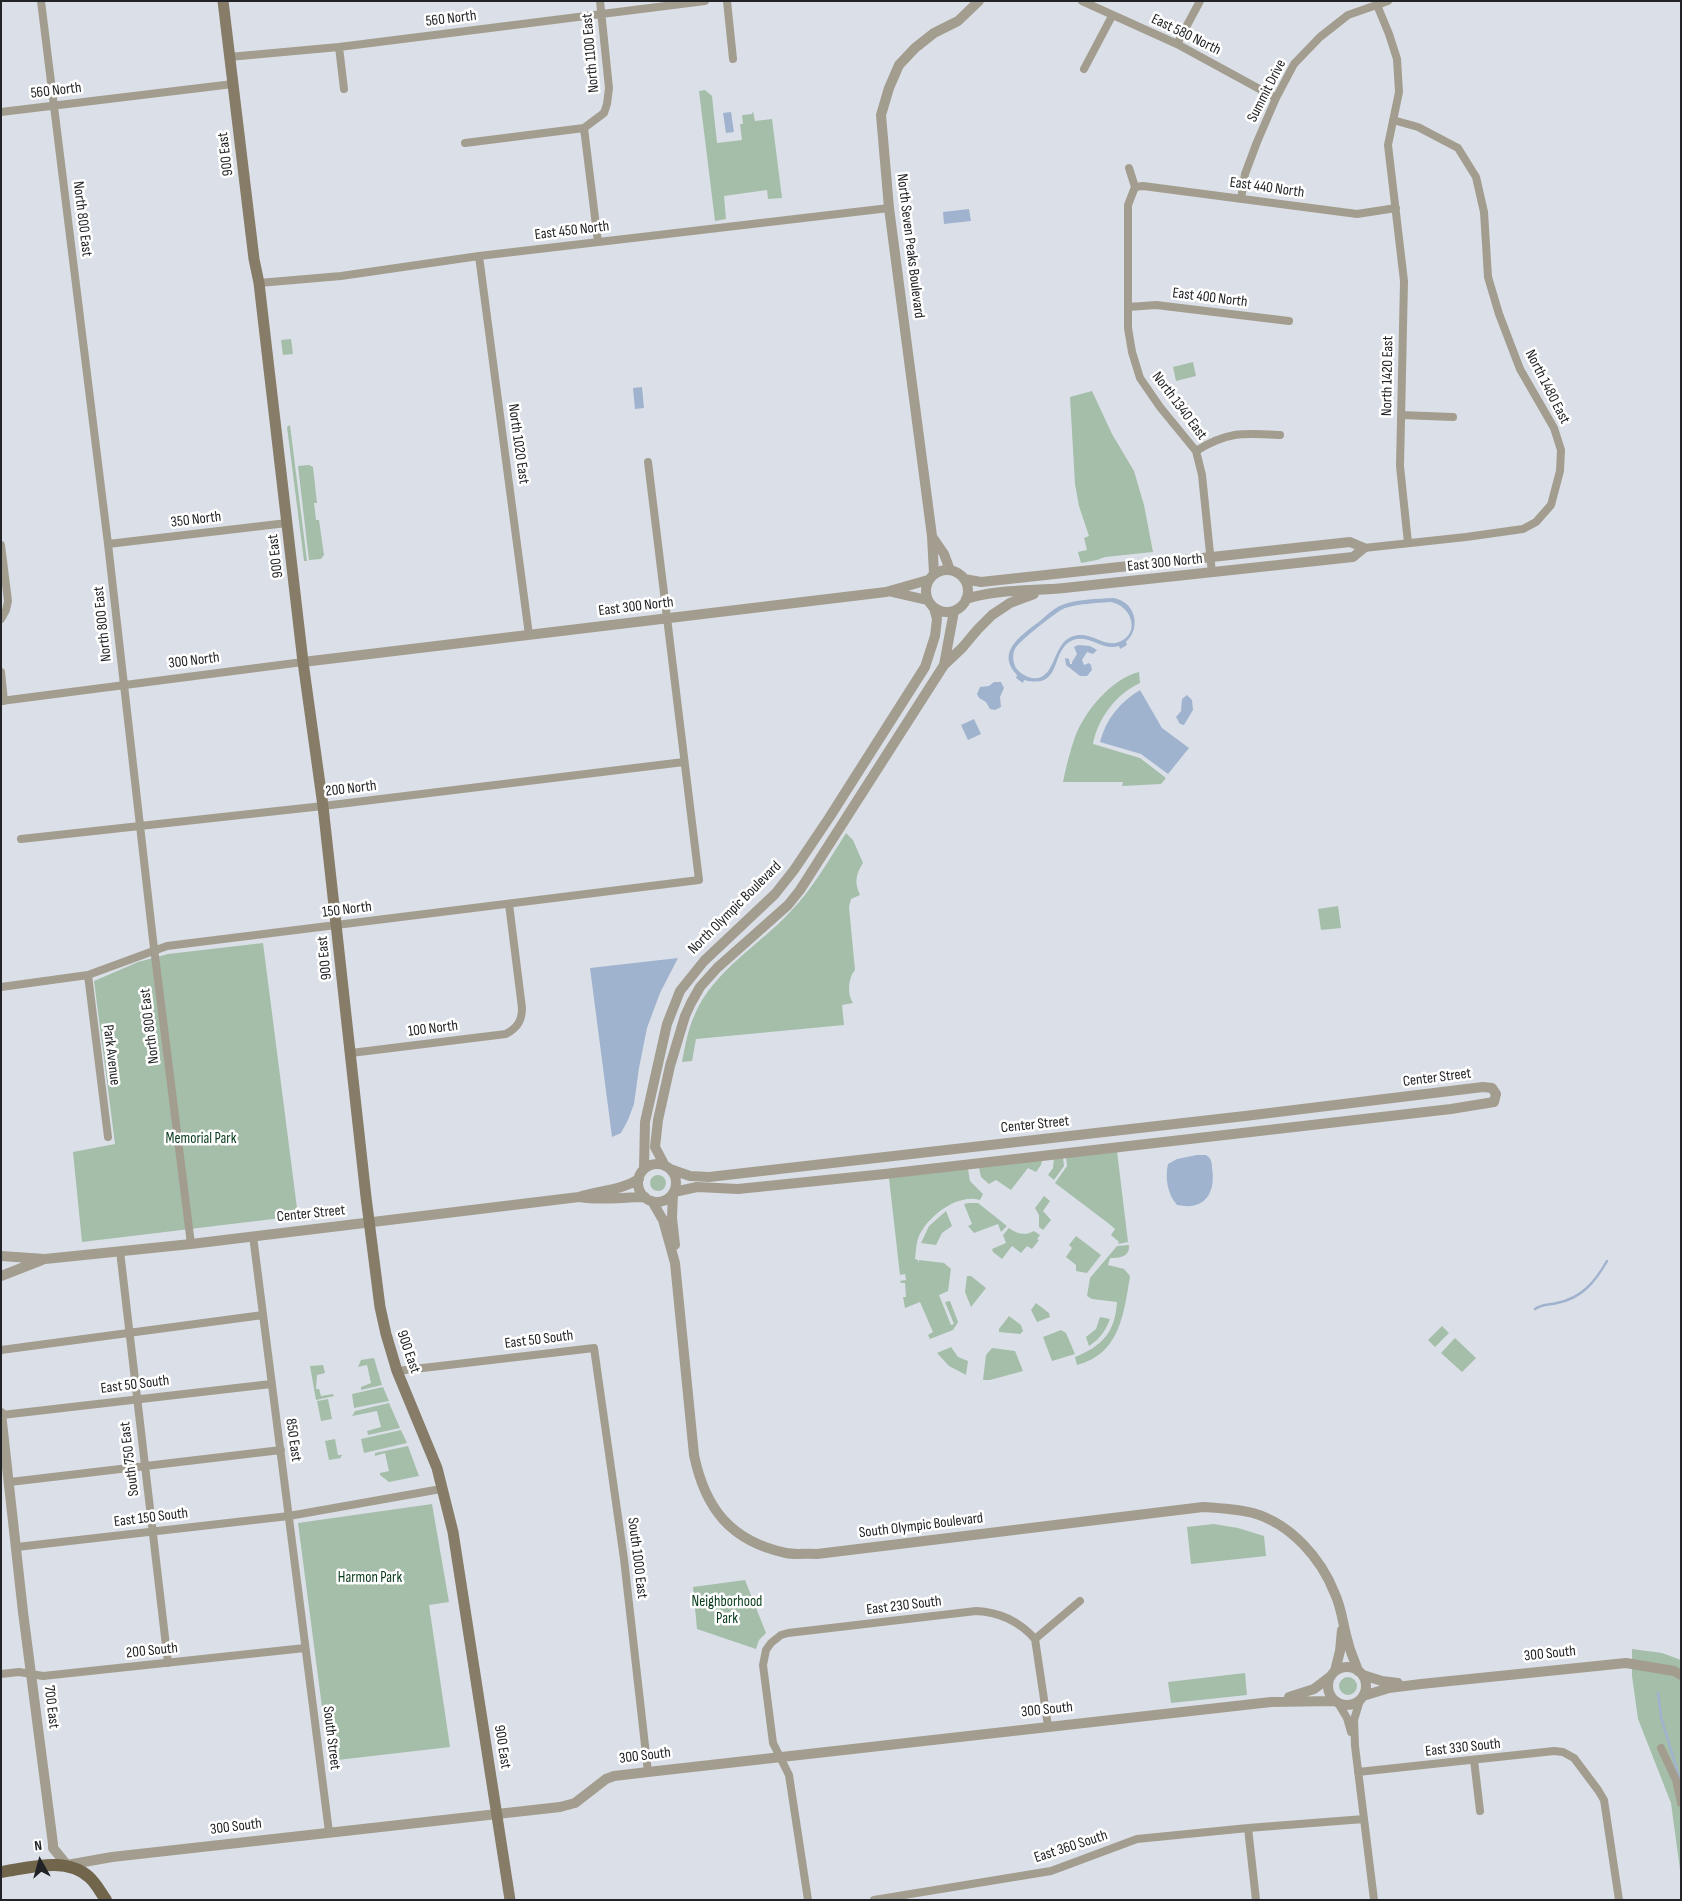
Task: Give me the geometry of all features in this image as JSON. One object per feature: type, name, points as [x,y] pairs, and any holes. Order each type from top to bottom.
[{"type":"main road","name":"900 East","points":[[223,1],[304,662],[324,806],[369,1223],[380,1307],[397,1371],[437,1468],[453,1532],[510,1900]]},
{"type":"main road","name":"300 South","points":[[1,1872],[42,1866],[67,1865]]},
{"type":"main road","points":[[67,1865],[89,1877],[106,1900]]},
{"type":"street","name":"North 800 East","points":[[41,1],[108,544],[154,950],[191,1244]]},
{"type":"street","name":"North 1100 East","points":[[584,128],[604,113],[609,95],[609,76],[600,1]]},
{"type":"street","name":"560 North","points":[[229,57],[339,47],[705,1]]},
{"type":"street","points":[[726,1],[733,58]]},
{"type":"street","name":"North Seven Peaks Boulevard","points":[[931,577],[932,536],[889,208],[881,115],[889,88],[899,65],[915,48],[934,33],[958,21],[979,1]]},
{"type":"street","points":[[1177,44],[1200,1]]},
{"type":"street","name":"Summit Drive","points":[[1241,199],[1245,174],[1276,98],[1294,64],[1320,38],[1348,15],[1388,1]]},
{"type":"street","name":"East 580 North","points":[[1087,2],[1112,16],[1177,44],[1276,98]]},
{"type":"street","points":[[1376,5],[1390,34],[1397,58],[1398,92],[1388,145],[1396,208]]},
{"type":"street","points":[[1084,69],[1112,16]]},
{"type":"street","points":[[339,47],[344,89]]},
{"type":"street","name":"560 North","points":[[1,112],[54,104],[233,84]]},
{"type":"street","name":"North 1480 East","points":[[1393,120],[1418,127],[1458,148],[1476,176],[1484,212],[1488,276],[1499,314],[1520,370],[1554,428],[1560,450],[1560,471],[1551,505],[1536,522],[1523,529],[1408,543]]},
{"type":"street","points":[[465,143],[584,128],[598,242]]},
{"type":"street","points":[[1129,168],[1135,187]]},
{"type":"street","name":"East 440 North","points":[[1135,187],[1143,186],[1357,214],[1396,208]]},
{"type":"street","name":"North 1340 East","points":[[1135,187],[1128,205],[1128,328],[1140,378],[1160,407],[1196,451],[1202,475],[1212,573]]},
{"type":"street","name":"East 450 North","points":[[259,283],[341,276],[480,256],[889,208]]},
{"type":"street","name":"North 1420 East","points":[[1396,208],[1404,281],[1400,466],[1408,543]]},
{"type":"street","name":"North 1020 East","points":[[480,256],[529,635]]},
{"type":"street","name":"East 400 North","points":[[1128,307],[1156,305],[1289,321]]},
{"type":"street","points":[[1401,415],[1453,417]]},
{"type":"street","points":[[1196,451],[1206,444],[1232,434],[1280,435]]},
{"type":"street","points":[[648,462],[684,762]]},
{"type":"street","name":"350 North","points":[[108,544],[287,523]]},
{"type":"street","name":"North Seven Peaks Boulevard","points":[[932,536],[944,554],[950,570]]},
{"type":"street","name":"East 300 North","points":[[964,579],[981,582],[1350,542],[1364,548],[1408,543]]},
{"type":"street","points":[[1,545],[8,601],[1,619]]},
{"type":"street","name":"East 300 North","points":[[966,599],[990,594],[1212,573],[1353,557],[1364,548]]},
{"type":"street","points":[[943,570],[950,570],[964,579],[968,592],[962,605],[954,611],[941,612],[931,604],[925,592],[931,577],[943,570]]},
{"type":"street","name":"East 300 North","points":[[390,652],[886,592],[931,577]]},
{"type":"street","points":[[944,665],[992,615],[1015,601],[1044,590]]},
{"type":"street","name":"East 300 North","points":[[886,592],[906,594],[931,604]]},
{"type":"street","name":"North Olympic Boulevard","points":[[644,1169],[646,1122],[667,1024],[680,991],[704,961],[775,894],[794,870],[829,818],[925,667],[935,636],[937,619],[931,604]]},
{"type":"street","name":"North Olympic Boulevard","points":[[668,1167],[655,1147],[657,1126],[670,1066],[685,1016],[691,1003],[700,987],[718,968],[788,905],[800,890],[944,665],[954,611]]},
{"type":"street","name":"300 North","points":[[3,701],[390,652]]},
{"type":"street","points":[[1,672],[3,701]]},
{"type":"street","name":"200 North","points":[[21,839],[324,806],[684,762]]},
{"type":"street","name":"150 North","points":[[1,987],[88,976],[167,946],[698,880],[684,762]]},
{"type":"street","name":"100 North","points":[[351,1054],[506,1034],[517,1026],[522,1015],[522,1008],[509,904]]},
{"type":"street","name":"Park Avenue","points":[[88,976],[108,1137]]},
{"type":"street","name":"Center Street","points":[[668,1167],[690,1176],[699,1177],[1420,1096],[1483,1087],[1492,1088],[1496,1094],[1494,1102],[1451,1109],[768,1186],[738,1189],[697,1187],[673,1192]]},
{"type":"street","points":[[1448,1091],[1451,1109]]},
{"type":"street","points":[[1420,1096],[1422,1112]]},
{"type":"street","points":[[1225,1118],[1227,1135]]},
{"type":"street","points":[[1077,1135],[1079,1152]]},
{"type":"street","points":[[983,1146],[985,1162]]},
{"type":"street","points":[[874,1158],[876,1174]]},
{"type":"street","points":[[654,1164],[668,1167],[675,1177],[676,1187],[673,1192],[664,1200],[648,1199],[639,1189],[639,1179],[644,1169],[654,1164]]},
{"type":"street","points":[[766,1170],[768,1186]]},
{"type":"street","name":"Center Street","points":[[1,1258],[45,1259],[191,1244],[579,1197],[592,1192],[624,1187],[639,1179]]},
{"type":"street","name":"South Olympic Boulevard","points":[[673,1192],[672,1218],[675,1239],[675,1263],[694,1455],[699,1478],[709,1501],[721,1518],[736,1532],[759,1545],[787,1553],[817,1554],[1204,1508],[1232,1509],[1254,1513],[1271,1520],[1293,1535],[1311,1551],[1325,1572],[1335,1594],[1348,1642],[1361,1673]]},
{"type":"street","name":"Center Street","points":[[579,1197],[594,1200],[627,1196],[648,1199]]},
{"type":"street","name":"South Olympic Boulevard","points":[[648,1199],[659,1212],[665,1226],[675,1263]]},
{"type":"street","name":"850 East","points":[[253,1236],[305,1648]]},
{"type":"street","name":"South 750 East","points":[[120,1251],[168,1663]]},
{"type":"street","points":[[1,1258],[3,1269],[1,1276]]},
{"type":"street","name":"Center Street","points":[[1,1276],[45,1259]]},
{"type":"street","points":[[1,1350],[263,1315]]},
{"type":"street","name":"East 50 South","points":[[397,1371],[594,1348]]},
{"type":"street","name":"South 1000 East","points":[[594,1348],[624,1560],[648,1772]]},
{"type":"street","name":"East 50 South","points":[[1,1414],[271,1384]]},
{"type":"street","points":[[1,1414],[10,1482],[281,1450]]},
{"type":"street","name":"700 East","points":[[10,1482],[53,1848],[67,1865]]},
{"type":"street","name":"East 150 South","points":[[17,1547],[289,1516],[442,1489]]},
{"type":"street","points":[[1048,1726],[1035,1639],[1080,1601]]},
{"type":"street","name":"East 230 South","points":[[779,1757],[773,1743],[763,1665],[766,1650],[781,1635],[986,1611],[1011,1619],[1028,1631],[1035,1639]]},
{"type":"street","name":"South Olympic Boulevard","points":[[1333,1674],[1340,1651],[1342,1615]]},
{"type":"street","name":"200 South","points":[[1,1674],[19,1672],[43,1676],[305,1648]]},
{"type":"street","name":"South Street","points":[[305,1648],[329,1832]]},
{"type":"street","name":"300 South","points":[[1362,1698],[1390,1688],[1626,1663],[1674,1671],[1681,1675]]},
{"type":"street","points":[[1355,1746],[1347,1718],[1330,1694],[1328,1688],[1333,1674],[1347,1667],[1361,1673],[1366,1687],[1354,1720],[1355,1746],[1374,1900]]},
{"type":"street","name":"300 South","points":[[1361,1673],[1392,1683],[1421,1684]]},
{"type":"street","name":"300 South","points":[[1271,1702],[1306,1693],[1333,1674]]},
{"type":"street","points":[[1337,1702],[1350,1705],[1362,1698]]},
{"type":"street","name":"300 South","points":[[67,1865],[112,1857],[560,1807],[575,1802],[614,1776],[1271,1702],[1337,1702]]},
{"type":"street","points":[[1661,1748],[1676,1780],[1681,1803]]},
{"type":"street","name":"East 330 South","points":[[1358,1772],[1554,1751],[1570,1755],[1604,1800],[1619,1900]]},
{"type":"street","points":[[779,1757],[789,1776],[808,1900]]},
{"type":"street","points":[[1474,1760],[1480,1811]]},
{"type":"street","name":"East 360 South","points":[[874,1900],[919,1897],[1051,1872],[1137,1839],[1364,1819]]},
{"type":"street","points":[[1248,1828],[1256,1900]]},
{"type":"green space","points":[[705,90],[712,96],[717,143],[742,140],[740,124],[743,124],[742,115],[752,114],[753,111],[755,121],[772,119],[782,198],[768,199],[767,190],[724,196],[726,219],[715,221],[699,91]]},
{"type":"green space","points":[[291,339],[293,354],[283,355],[281,340]]},
{"type":"green space","points":[[1193,362],[1196,376],[1176,381],[1173,367]]},
{"type":"green space","points":[[1092,391],[1112,434],[1134,471],[1144,505],[1153,552],[1105,557],[1081,563],[1078,552],[1087,550],[1084,538],[1089,536],[1079,506],[1075,484],[1070,397]]},
{"type":"green space","points":[[290,425],[307,561],[304,561],[287,427]]},
{"type":"green space","points":[[309,465],[313,467],[317,503],[314,503],[316,520],[319,520],[324,555],[321,559],[309,560],[298,466]]},
{"type":"green space","points":[[1139,672],[1140,683],[1123,694],[1109,708],[1095,734],[1093,744],[1140,758],[1166,778],[1161,784],[1122,786],[1123,782],[1063,782],[1073,742],[1085,717],[1100,697],[1109,689],[1119,681]]},
{"type":"green space","points":[[846,833],[853,840],[863,863],[857,878],[860,895],[851,899],[849,907],[855,970],[849,986],[853,1003],[842,1005],[844,1025],[696,1039],[692,1061],[682,1062],[690,1026],[703,998],[726,971],[779,923],[799,902],[820,874]]},
{"type":"green space","points":[[1338,906],[1341,928],[1321,930],[1318,909]]},
{"type":"green space","name":"Memorial Park","points":[[263,943],[298,1216],[82,1242],[73,1152],[115,1144],[94,981],[138,962],[168,954]]},
{"type":"green space","points":[[1117,1151],[1128,1242],[1118,1244],[1119,1242],[1111,1235],[1115,1229],[1055,1183],[1067,1166],[1066,1157]]},
{"type":"green space","points":[[1063,1157],[1064,1166],[1054,1180],[1048,1175],[1053,1168],[1054,1158]]},
{"type":"green space","points":[[1042,1160],[1036,1172],[1028,1168],[1011,1190],[996,1180],[989,1184],[981,1177],[979,1168]]},
{"type":"green space","points":[[968,1169],[970,1181],[983,1194],[980,1200],[962,1200],[953,1203],[936,1214],[923,1228],[917,1242],[915,1259],[918,1260],[918,1263],[919,1260],[944,1263],[951,1269],[948,1291],[939,1295],[951,1325],[954,1324],[945,1302],[950,1301],[958,1322],[953,1330],[930,1339],[928,1335],[933,1332],[920,1302],[905,1308],[903,1297],[906,1297],[905,1283],[900,1281],[906,1280],[905,1274],[900,1275],[889,1178]]},
{"type":"green space","points":[[655,1175],[661,1175],[666,1180],[664,1189],[655,1191],[650,1186],[650,1180]]},
{"type":"green space","points":[[1044,1196],[1050,1201],[1043,1211],[1051,1220],[1043,1230],[1039,1227],[1039,1215],[1035,1208]]},
{"type":"green space","points":[[978,1203],[1007,1226],[1001,1232],[998,1224],[974,1233],[968,1226],[972,1224],[964,1204]]},
{"type":"green space","points":[[946,1211],[952,1226],[942,1233],[936,1245],[921,1243],[929,1226]]},
{"type":"green space","points":[[1009,1228],[1021,1234],[1034,1231],[1040,1235],[1037,1239],[1039,1240],[1032,1249],[1027,1246],[1021,1253],[1012,1246],[1002,1259],[992,1249],[1006,1243],[1003,1235]]},
{"type":"green space","points":[[1076,1236],[1101,1255],[1087,1273],[1076,1271],[1076,1265],[1066,1257],[1072,1248],[1069,1245]]},
{"type":"green space","points":[[1129,1245],[1126,1254],[1121,1257],[1110,1258],[1108,1265],[1124,1269],[1130,1276],[1122,1318],[1117,1330],[1103,1352],[1091,1360],[1077,1365],[1075,1357],[1100,1343],[1110,1330],[1116,1313],[1117,1302],[1092,1299],[1087,1296],[1090,1278],[1117,1246]]},
{"type":"green space","points":[[967,1276],[971,1276],[986,1288],[971,1307],[965,1292]]},
{"type":"green space","points":[[1036,1303],[1049,1313],[1050,1317],[1037,1322],[1031,1310]]},
{"type":"green space","points":[[1009,1316],[1021,1325],[1023,1331],[1020,1334],[999,1332],[999,1329]]},
{"type":"green space","points":[[1100,1317],[1110,1319],[1102,1334],[1089,1346],[1086,1337],[1096,1329]]},
{"type":"green space","points":[[1442,1326],[1449,1333],[1435,1347],[1428,1340]]},
{"type":"green space","points":[[1061,1330],[1066,1333],[1075,1354],[1052,1361],[1043,1337]]},
{"type":"green space","points":[[1455,1338],[1476,1358],[1462,1372],[1441,1353]]},
{"type":"green space","points":[[951,1347],[958,1357],[968,1361],[966,1375],[949,1366],[937,1353]]},
{"type":"green space","points":[[992,1348],[1015,1351],[1023,1371],[990,1380],[983,1380],[986,1355]]},
{"type":"green space","points":[[374,1358],[382,1385],[361,1390],[361,1387],[371,1383],[367,1365],[358,1367],[361,1360]]},
{"type":"green space","points":[[323,1365],[325,1373],[317,1375],[316,1389],[319,1389],[321,1396],[333,1394],[334,1396],[316,1400],[310,1366]]},
{"type":"green space","points":[[383,1387],[389,1401],[354,1408],[352,1394]]},
{"type":"green space","points":[[328,1399],[332,1419],[321,1421],[317,1401]]},
{"type":"green space","points":[[389,1403],[400,1428],[368,1435],[367,1431],[381,1427],[377,1411],[352,1416],[355,1411]]},
{"type":"green space","points":[[401,1430],[407,1443],[364,1453],[361,1439]]},
{"type":"green space","points":[[335,1439],[338,1455],[343,1455],[341,1458],[329,1460],[325,1441]]},
{"type":"green space","points":[[408,1446],[419,1476],[389,1482],[380,1475],[380,1473],[389,1471],[385,1453],[375,1456],[375,1453]]},
{"type":"green space","name":"Harmon Park","points":[[432,1504],[449,1602],[429,1605],[450,1747],[329,1761],[298,1523]]},
{"type":"green space","points":[[1214,1524],[1238,1528],[1264,1536],[1266,1556],[1191,1564],[1187,1527]]},
{"type":"green space","name":"Neighborhood Park","points":[[745,1580],[766,1633],[759,1640],[756,1649],[697,1629],[693,1587]]},
{"type":"green space","points":[[1632,1649],[1662,1653],[1681,1660],[1681,1877],[1671,1803],[1638,1719],[1632,1676]]},
{"type":"green space","points":[[1245,1673],[1247,1695],[1171,1703],[1168,1682]]},
{"type":"green space","points":[[1348,1677],[1354,1680],[1357,1686],[1354,1692],[1348,1695],[1342,1692],[1339,1686],[1342,1680]]},
{"type":"water","points":[[731,112],[734,132],[726,133],[723,113]]},
{"type":"water","points":[[969,209],[971,221],[944,224],[943,212]]},
{"type":"water","points":[[642,387],[644,408],[635,409],[633,388]]},
{"type":"water","points":[[1113,598],[1127,604],[1134,616],[1134,629],[1126,642],[1127,645],[1120,649],[1119,646],[1107,646],[1085,639],[1073,640],[1066,645],[1051,674],[1045,679],[1037,682],[1024,680],[1023,683],[1016,678],[1017,675],[1011,667],[1009,659],[1010,651],[1026,632],[1062,605],[1081,600]],"holes":[[[1110,602],[1124,608],[1131,620],[1132,627],[1126,638],[1119,642],[1107,643],[1084,635],[1078,635],[1065,641],[1044,676],[1037,678],[1028,677],[1016,668],[1013,656],[1018,645],[1061,610],[1087,604]]]},
{"type":"water","points":[[1078,645],[1090,646],[1097,650],[1093,654],[1087,652],[1082,660],[1084,665],[1089,663],[1091,665],[1092,670],[1087,676],[1080,676],[1066,665],[1065,658],[1069,659],[1070,664],[1072,664],[1077,654],[1074,647]]},
{"type":"water","points":[[994,682],[1001,682],[1004,688],[1000,697],[1001,707],[995,710],[990,709],[986,702],[979,698],[977,694],[980,687],[989,686]]},
{"type":"water","points":[[1140,690],[1162,728],[1189,748],[1168,774],[1141,754],[1100,742],[1106,726],[1115,712],[1126,700]]},
{"type":"water","points":[[1187,695],[1192,700],[1193,710],[1184,725],[1180,724],[1176,717],[1181,711],[1182,699]]},
{"type":"water","points":[[974,719],[981,734],[968,740],[961,725]]},
{"type":"water","points":[[678,958],[660,993],[647,1028],[634,1104],[621,1133],[612,1137],[590,968]]},
{"type":"water","points":[[1206,1155],[1211,1160],[1213,1177],[1210,1192],[1201,1203],[1187,1206],[1177,1205],[1171,1196],[1168,1185],[1168,1164],[1177,1159]]},
{"type":"waterway","points":[[1535,1309],[1543,1305],[1566,1301],[1581,1293],[1598,1276],[1607,1261]]},
{"type":"waterway","points":[[1658,1693],[1661,1717],[1681,1783]]}]
